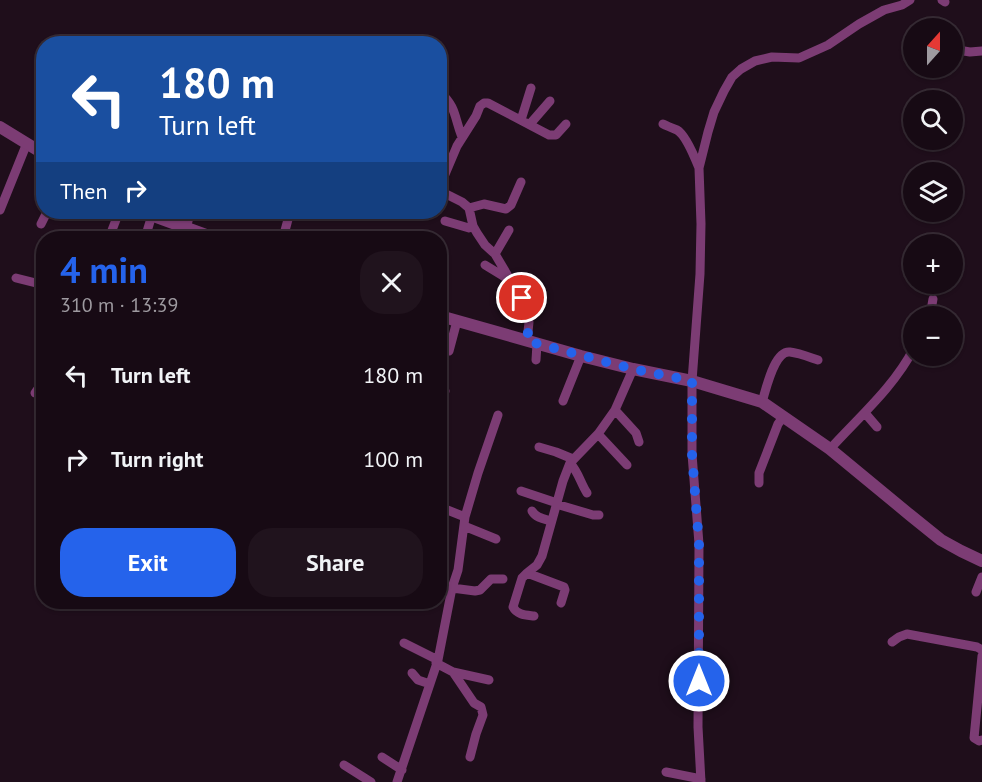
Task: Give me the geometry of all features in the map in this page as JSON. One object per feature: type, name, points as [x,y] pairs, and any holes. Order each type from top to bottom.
[{"type":"street","points":[[666,772],[701,781],[698,727],[699,544],[692,454],[692,381],[700,274],[699,168],[714,112],[732,77],[755,61],[772,57],[799,58],[821,48],[884,10],[910,0]]},
{"type":"street","points":[[963,51],[982,51]]},
{"type":"street","points":[[525,122],[531,88]]},
{"type":"street","points":[[447,99],[453,109],[462,137]]},
{"type":"street","points":[[525,122],[550,101]]},
{"type":"street","points":[[447,170],[462,137],[484,103],[489,102],[549,135],[556,135],[566,124]]},
{"type":"street","points":[[663,124],[681,133],[699,168]]},
{"type":"street","points":[[0,127],[36,149]]},
{"type":"street","points":[[0,210],[3,191],[27,143]]},
{"type":"street","points":[[469,208],[484,204],[507,209],[521,182]]},
{"type":"street","points":[[447,194],[469,208],[477,233],[495,254],[525,305],[536,360]]},
{"type":"street","points":[[40,224],[43,219]]},
{"type":"street","points":[[163,219],[195,231]]},
{"type":"street","points":[[190,219],[190,229]]},
{"type":"street","points":[[445,221],[469,228],[473,225]]},
{"type":"street","points":[[495,254],[509,230]]},
{"type":"street","points":[[485,265],[510,279]]},
{"type":"street","points":[[16,278],[36,282]]},
{"type":"street","points":[[932,306],[933,300]]},
{"type":"street","points":[[447,321],[633,369],[692,381],[762,402],[830,449],[941,540],[982,561]]},
{"type":"street","points":[[447,336],[449,351]]},
{"type":"street","points":[[762,402],[780,355],[790,351],[818,360]]},
{"type":"street","points":[[563,400],[581,356]]},
{"type":"street","points":[[830,449],[880,396],[903,365]]},
{"type":"street","points":[[534,616],[519,614],[513,607],[522,578],[537,565],[542,556],[571,461],[598,434],[615,410],[633,369]]},
{"type":"street","points":[[615,410],[633,428],[639,442]]},
{"type":"street","points":[[864,413],[877,427]]},
{"type":"street","points":[[397,782],[437,662],[452,588],[458,570],[465,522],[478,473],[498,415]]},
{"type":"street","points":[[759,483],[759,474],[778,424],[784,416]]},
{"type":"street","points":[[598,434],[627,465]]},
{"type":"street","points":[[538,447],[556,452],[571,461],[587,493]]},
{"type":"street","points":[[521,491],[556,504],[599,515]]},
{"type":"street","points":[[447,511],[496,539]]},
{"type":"street","points":[[532,511],[541,518],[551,521]]},
{"type":"street","points":[[527,573],[564,587],[561,603]]},
{"type":"street","points":[[976,592],[982,577]]},
{"type":"street","points":[[452,588],[475,591],[480,590],[491,579],[503,579]]},
{"type":"street","points":[[892,642],[907,634],[982,650]]},
{"type":"street","points":[[404,643],[453,672],[489,680]]},
{"type":"street","points":[[982,656],[974,738],[982,740]]},
{"type":"street","points":[[453,672],[474,703],[481,707],[483,715],[470,757]]},
{"type":"street","points":[[412,673],[418,680],[429,684]]},
{"type":"street","points":[[382,757],[402,770]]},
{"type":"street","points":[[344,765],[371,782]]},
{"type":"route","points":[[522,298],[529,322],[527,341],[633,369],[692,381],[692,454],[699,544],[699,681]]}]
